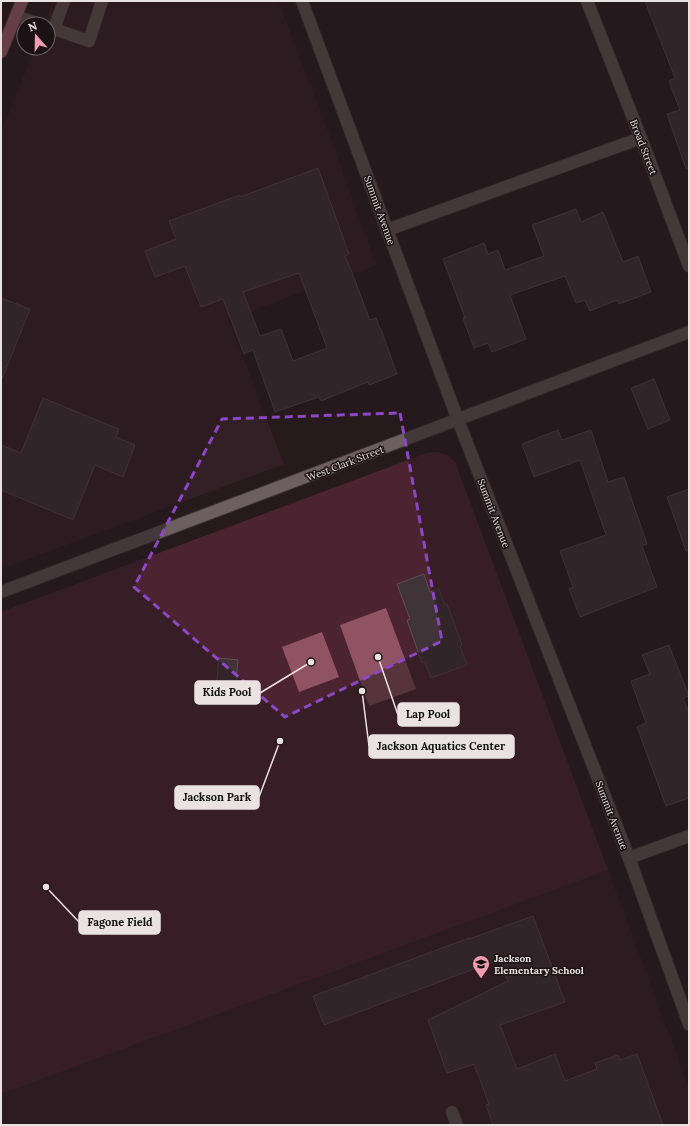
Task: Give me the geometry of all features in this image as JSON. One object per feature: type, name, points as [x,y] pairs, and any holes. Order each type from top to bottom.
[{"type":"main road","points":[[1,52],[22,1]]},
{"type":"street","points":[[56,18],[64,1]]},
{"type":"street","points":[[56,30],[89,41],[102,1]]},
{"type":"street","name":"Summit Avenue","points":[[302,1],[458,420],[629,858],[689,1024]]},
{"type":"street","name":"Broad Street","points":[[587,1],[689,266]]},
{"type":"street","points":[[388,230],[641,138]]},
{"type":"street","name":"West Clark Street","points":[[1,592],[689,332]]},
{"type":"street","points":[[629,858],[689,836]]},
{"type":"street","points":[[452,1112],[457,1125]]},
{"type":"highlighted area","points":[[400,413],[442,641],[285,717],[134,587],[222,419]]},
{"type":"shaded area","points":[[53,1],[278,1],[329,134],[376,265],[228,319],[284,464],[1,569],[1,133],[32,56],[56,56],[56,16],[47,16]]},
{"type":"shaded area","points":[[438,452],[447,455],[455,462],[608,870],[1,1094],[1,612],[427,453]]},
{"type":"shaded area","points":[[386,608],[416,689],[369,706],[340,625]]},
{"type":"shaded area","points":[[322,632],[339,677],[299,692],[282,647]]},
{"type":"shaded area","name":"Jackson Elementary School","points":[[608,870],[689,1088],[689,1125],[1,1125],[1,1094]]},
{"type":"building","points":[[645,1],[689,1],[689,169],[686,169],[667,114],[680,110],[669,81],[675,78]]},
{"type":"building","points":[[318,168],[349,254],[345,256],[369,318],[370,320],[376,318],[381,329],[397,374],[369,385],[368,382],[321,401],[319,397],[275,412],[253,350],[244,354],[223,299],[201,307],[185,266],[155,277],[145,251],[176,239],[169,221],[240,195],[240,197]],"holes":[[[299,273],[327,348],[293,361],[281,329],[260,336],[243,292]]]},
{"type":"building","points":[[576,209],[581,222],[603,212],[623,262],[638,256],[651,292],[619,304],[617,300],[590,311],[585,300],[576,303],[565,276],[510,295],[526,339],[492,352],[488,343],[474,348],[463,318],[465,318],[443,259],[484,243],[488,254],[498,250],[505,270],[544,256],[532,225]]},
{"type":"building","points":[[1,298],[30,309],[2,379],[1,379]]},
{"type":"building","points":[[654,379],[670,420],[648,429],[631,388]]},
{"type":"building","points":[[43,398],[119,429],[116,437],[135,445],[123,477],[95,465],[73,520],[1,490],[1,445],[21,453]]},
{"type":"building","points":[[558,430],[562,440],[591,430],[608,482],[624,477],[647,544],[642,546],[657,587],[580,617],[569,589],[573,587],[560,551],[606,535],[580,460],[534,477],[522,444]]},
{"type":"building","points":[[689,489],[689,551],[686,551],[667,497]]},
{"type":"building","points":[[424,574],[430,592],[439,589],[445,605],[447,604],[462,645],[460,646],[467,665],[431,678],[425,662],[422,663],[407,620],[410,619],[397,584]]},
{"type":"building","points":[[669,645],[689,696],[683,698],[689,714],[689,798],[666,806],[637,727],[646,723],[631,681],[650,674],[642,655]]},
{"type":"building","points":[[219,658],[238,660],[235,690],[216,688]]},
{"type":"building","points":[[533,916],[565,1002],[500,1025],[517,1069],[555,1054],[565,1081],[597,1069],[595,1063],[618,1055],[620,1060],[637,1054],[663,1125],[493,1125],[486,1105],[489,1104],[474,1064],[447,1073],[428,1020],[508,981],[498,960],[324,1025],[313,996]]},
{"type":"place","name":"Lap Pool","points":[[378,657]]},
{"type":"place","name":"Kids Pool","points":[[311,662]]},
{"type":"place","name":"Jackson Aquatics Center","points":[[362,691]]},
{"type":"place","name":"Jackson Park","points":[[280,741]]},
{"type":"place","name":"Fagone Field","points":[[46,887]]},
{"type":"place","name":"Jackson Elementary School","points":[[481,979]]}]
